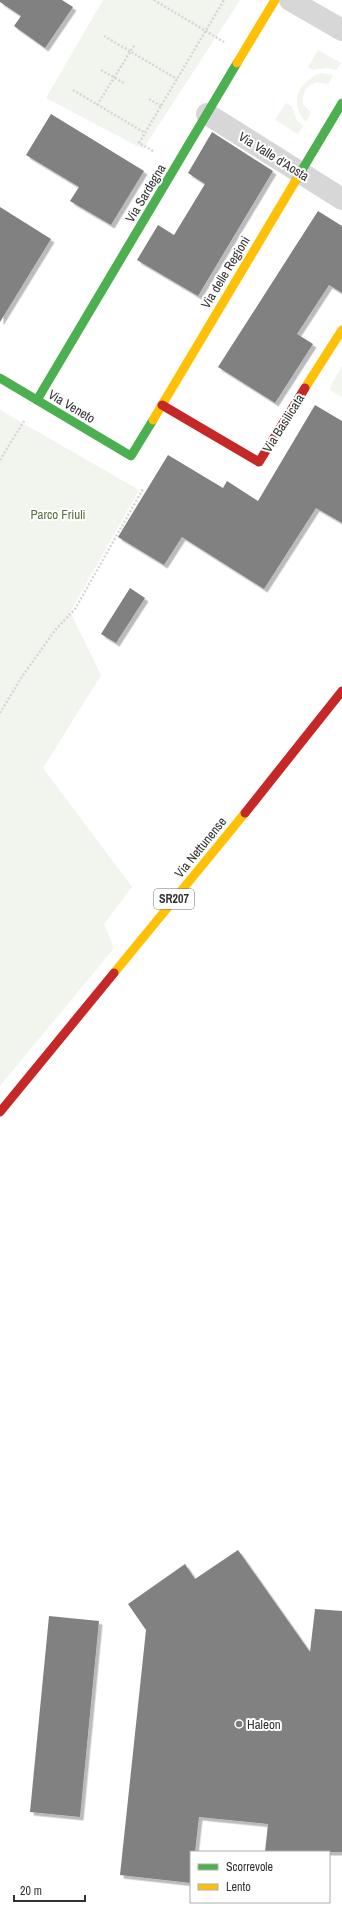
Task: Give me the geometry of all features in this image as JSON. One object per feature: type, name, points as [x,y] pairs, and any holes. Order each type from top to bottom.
[{"type":"street","name":"Via Sardegna","points":[[37,400],[275,0]]},
{"type":"street","points":[[290,0],[342,30]]},
{"type":"street","name":"Via delle Regioni","points":[[131,456],[342,103]]},
{"type":"street","name":"Via Valle d'Aosta","points":[[207,114],[342,199]]},
{"type":"street","name":"Via Basilicata","points":[[162,405],[259,462],[342,330]]},
{"type":"street","name":"Via Veneto","points":[[0,378],[131,456]]},
{"type":"street","name":"Via Nettunense","points":[[2,1108],[258,797],[342,691]]},
{"type":"path","points":[[154,0],[227,44]]},
{"type":"path","points":[[153,150],[139,143],[224,0]]},
{"type":"path","points":[[104,36],[177,79]]},
{"type":"path","points":[[97,105],[135,44]]},
{"type":"path","points":[[101,70],[124,83]]},
{"type":"path","points":[[72,90],[145,133]]},
{"type":"path","points":[[149,99],[161,106]]},
{"type":"path","points":[[0,460],[24,421]]},
{"type":"path","points":[[0,713],[21,678],[56,630],[75,609],[143,489]]},
{"type":"green space","points":[[103,0],[240,0],[143,149],[46,98]]},
{"type":"green space","points":[[318,50],[341,63],[336,70],[326,68],[313,70],[308,67]]},
{"type":"green space","points":[[321,73],[333,75],[328,84],[316,82],[305,90],[303,104],[311,113],[306,122],[298,107],[298,93],[306,82]]},
{"type":"green space","points":[[286,103],[292,106],[296,119],[303,126],[298,134],[275,120]]},
{"type":"green space","points":[[342,366],[342,397],[330,390],[332,383]]},
{"type":"green space","name":"Parco Friuli","points":[[0,410],[139,490],[70,612],[101,675],[43,768],[132,887],[104,924],[114,948],[0,1086]]},
{"type":"building","points":[[0,0],[62,0],[73,7],[45,48],[14,26],[21,16],[0,2]]},
{"type":"building","points":[[51,114],[144,171],[111,225],[70,201],[79,187],[26,155]]},
{"type":"building","points":[[212,132],[273,171],[198,296],[137,260],[158,225],[174,235],[205,184],[188,173]]},
{"type":"building","points":[[0,207],[51,239],[0,322]]},
{"type":"building","points":[[318,211],[342,226],[342,293],[329,285],[297,334],[313,344],[275,403],[218,367]]},
{"type":"building","points":[[315,405],[342,421],[342,523],[316,508],[264,589],[182,537],[164,565],[118,537],[168,455],[223,488],[227,481],[258,501]]},
{"type":"building","points":[[130,588],[145,598],[116,643],[101,634]]},
{"type":"building","name":"Haleon","points":[[238,1550],[310,1652],[315,1609],[342,1611],[342,1852],[265,1851],[268,1824],[199,1817],[195,1851],[190,1851],[190,1883],[120,1875],[146,1630],[128,1604],[185,1564],[195,1579]]},
{"type":"building","points":[[49,1616],[99,1621],[80,1817],[30,1812]]},
{"type":"traffic: fast","points":[[37,400],[237,63]]},
{"type":"traffic: fast","points":[[296,180],[342,103]]},
{"type":"traffic: fast","points":[[0,378],[131,456],[153,420]]},
{"type":"traffic: slow","points":[[237,63],[275,0]]},
{"type":"traffic: slow","points":[[153,420],[296,180]]},
{"type":"traffic: slow","points":[[305,388],[342,330]]},
{"type":"traffic: slow","points":[[114,973],[245,813]]},
{"type":"traffic: jam","points":[[162,405],[259,462],[305,388]]},
{"type":"traffic: jam","points":[[245,813],[342,691]]},
{"type":"traffic: jam","points":[[0,1112],[114,973]]},
{"type":"place","name":"Haleon","points":[[239,1724]]}]
